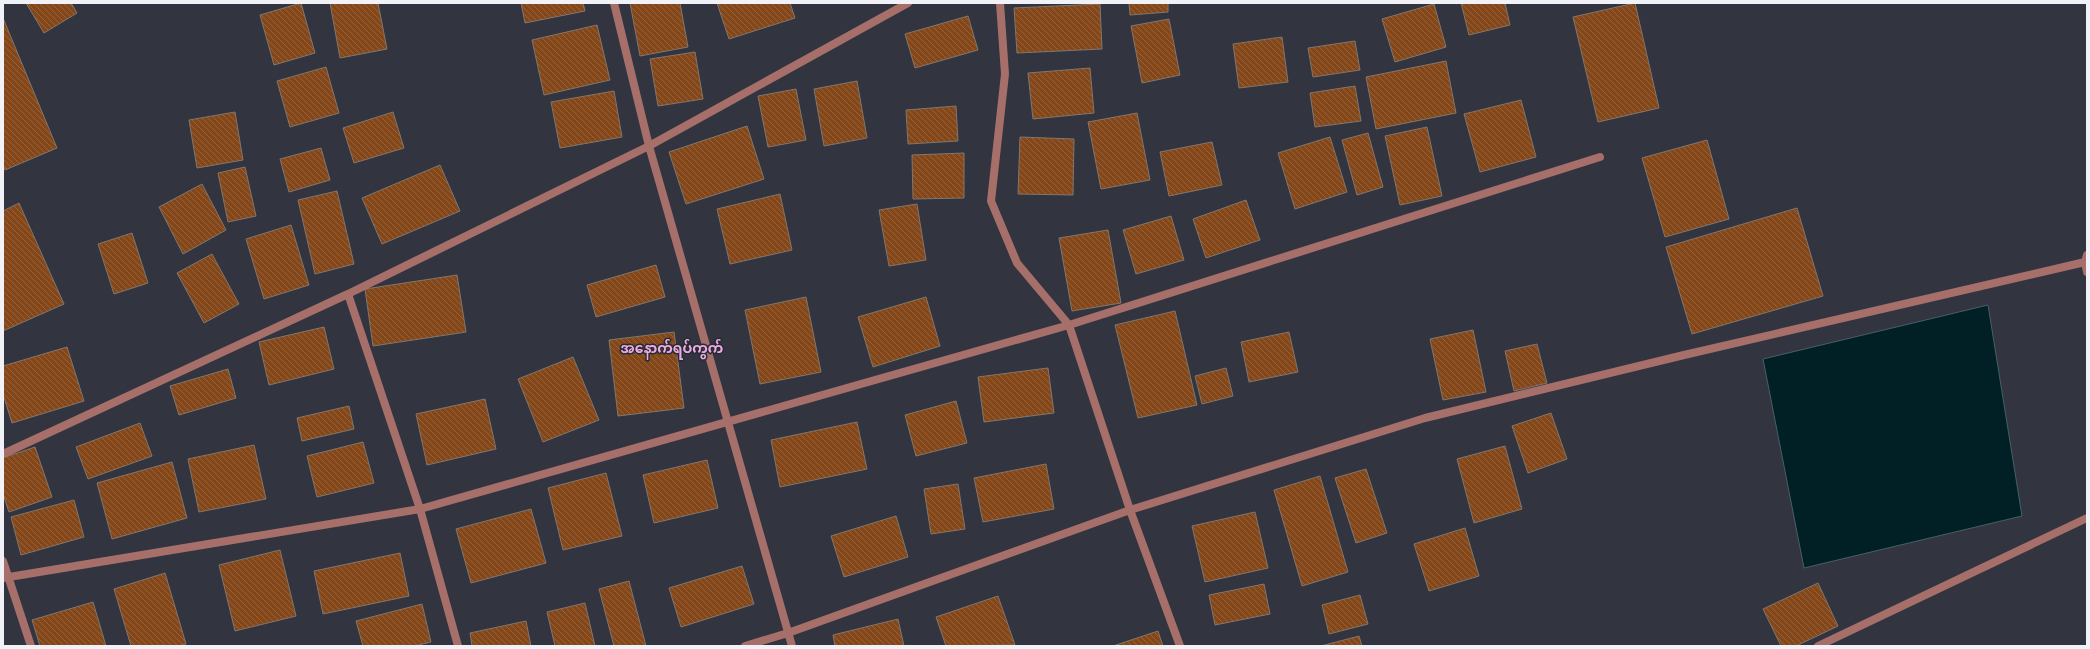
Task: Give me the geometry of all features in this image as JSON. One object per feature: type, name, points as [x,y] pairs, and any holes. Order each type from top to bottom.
[{"type":"street","points":[[614,3],[649,146],[792,646]]},
{"type":"street","points":[[3,454],[348,294],[649,146],[908,3]]},
{"type":"street","points":[[1000,3],[1005,74],[991,201],[1017,263],[1069,325],[1130,510],[1180,646]]},
{"type":"street","points":[[5,578],[420,509],[1069,325],[1600,157]]},
{"type":"street","points":[[745,646],[788,633],[1130,510],[1425,418],[2086,258],[2087,272]]},
{"type":"street","points":[[348,294],[420,509],[458,646]]},
{"type":"street","points":[[1818,646],[2087,518]]},
{"type":"street","points":[[3,561],[5,578],[31,646]]},
{"type":"shaded area","points":[[1988,305],[2022,516],[1804,568],[1763,359]]},
{"type":"building","points":[[26,3],[71,3],[77,13],[44,33]]},
{"type":"building","points":[[301,3],[315,53],[274,65],[260,15]]},
{"type":"building","points":[[330,3],[378,3],[387,49],[340,58]]},
{"type":"building","points":[[521,3],[583,3],[585,11],[525,23]]},
{"type":"building","points":[[630,3],[680,3],[688,47],[640,56]]},
{"type":"building","points":[[717,3],[790,3],[795,18],[729,39]]},
{"type":"building","points":[[1129,3],[1168,3],[1168,12],[1130,15]]},
{"type":"building","points":[[1461,3],[1505,3],[1510,25],[1469,35]]},
{"type":"building","points":[[1635,3],[1659,108],[1598,122],[1573,17]]},
{"type":"building","points":[[1100,4],[1102,49],[1017,53],[1014,8]]},
{"type":"building","points":[[1434,4],[1446,47],[1395,62],[1382,19]]},
{"type":"building","points":[[968,16],[978,50],[915,68],[905,34]]},
{"type":"building","points":[[3,18],[57,148],[5,170],[3,166]]},
{"type":"building","points":[[1169,19],[1180,75],[1142,83],[1131,26]]},
{"type":"building","points":[[597,25],[610,80],[544,95],[532,40]]},
{"type":"building","points":[[1282,37],[1288,82],[1239,88],[1233,44]]},
{"type":"building","points":[[1355,41],[1360,70],[1313,77],[1308,48]]},
{"type":"building","points":[[695,52],[703,99],[658,106],[650,59]]},
{"type":"building","points":[[1446,61],[1456,113],[1376,129],[1366,77]]},
{"type":"building","points":[[326,67],[339,113],[290,127],[277,81]]},
{"type":"building","points":[[1090,68],[1094,113],[1033,119],[1028,73]]},
{"type":"building","points":[[857,81],[867,138],[824,146],[814,89]]},
{"type":"building","points":[[1355,86],[1361,121],[1315,127],[1310,93]]},
{"type":"building","points":[[796,89],[806,140],[768,147],[758,96]]},
{"type":"building","points":[[614,91],[622,137],[560,148],[551,102]]},
{"type":"building","points":[[1521,100],[1536,157],[1480,172],[1464,114]]},
{"type":"building","points":[[956,106],[958,141],[908,144],[906,110]]},
{"type":"building","points":[[235,112],[243,160],[197,168],[189,120]]},
{"type":"building","points":[[393,112],[404,148],[354,163],[343,128]]},
{"type":"building","points":[[1137,113],[1150,180],[1101,189],[1088,122]]},
{"type":"building","points":[[747,126],[764,179],[686,204],[669,152]]},
{"type":"building","points":[[1427,127],[1442,196],[1400,205],[1385,136]]},
{"type":"building","points":[[1368,133],[1383,187],[1357,195],[1342,140]]},
{"type":"building","points":[[1020,137],[1074,139],[1073,195],[1018,194]]},
{"type":"building","points":[[1330,137],[1347,192],[1295,209],[1278,153]]},
{"type":"building","points":[[1707,140],[1729,219],[1665,237],[1642,158]]},
{"type":"building","points":[[1212,142],[1222,185],[1169,196],[1160,152]]},
{"type":"building","points":[[321,148],[330,180],[289,192],[280,159]]},
{"type":"building","points":[[964,153],[964,198],[913,199],[912,155]]},
{"type":"building","points":[[440,165],[460,211],[382,244],[362,198]]},
{"type":"building","points":[[245,167],[256,216],[228,222],[218,173]]},
{"type":"building","points":[[202,184],[226,230],[183,254],[159,207]]},
{"type":"building","points":[[337,191],[354,264],[315,274],[298,200]]},
{"type":"building","points":[[780,194],[792,250],[730,264],[717,209]]},
{"type":"building","points":[[1246,200],[1260,240],[1206,258],[1193,219]]},
{"type":"building","points":[[19,203],[64,304],[3,331],[3,211]]},
{"type":"building","points":[[917,204],[926,260],[889,266],[879,210]]},
{"type":"building","points":[[1797,208],[1823,296],[1692,334],[1666,247]]},
{"type":"building","points":[[1171,216],[1184,260],[1136,274],[1123,230]]},
{"type":"building","points":[[291,225],[309,285],[264,299],[246,239]]},
{"type":"building","points":[[1108,230],[1121,303],[1072,311],[1059,238]]},
{"type":"building","points":[[132,233],[148,283],[114,294],[98,244]]},
{"type":"building","points":[[212,254],[239,304],[204,323],[177,273]]},
{"type":"building","points":[[656,265],[665,297],[596,317],[587,285]]},
{"type":"building","points":[[457,275],[466,332],[373,346],[365,289]]},
{"type":"building","points":[[806,297],[821,372],[760,384],[745,310]]},
{"type":"building","points":[[926,297],[940,346],[873,367],[858,317]]},
{"type":"building","points":[[1175,311],[1197,405],[1138,418],[1115,325]]},
{"type":"building","points":[[324,327],[334,369],[269,385],[259,342]]},
{"type":"building","points":[[1473,330],[1486,392],[1443,400],[1430,339]]},
{"type":"building","points":[[674,332],[684,408],[618,416],[609,340]]},
{"type":"building","points":[[1289,332],[1298,372],[1249,382],[1241,342]]},
{"type":"building","points":[[1537,344],[1547,383],[1514,391],[1505,351]]},
{"type":"building","points":[[67,347],[84,401],[12,423],[3,394],[3,366]]},
{"type":"building","points":[[573,357],[599,420],[543,442],[518,379]]},
{"type":"building","points":[[1048,368],[1054,413],[984,422],[978,377]]},
{"type":"building","points":[[1226,368],[1233,396],[1202,404],[1195,376]]},
{"type":"building","points":[[228,369],[236,398],[179,415],[170,386]]},
{"type":"building","points":[[485,399],[496,449],[427,465],[416,414]]},
{"type":"building","points":[[956,401],[967,443],[916,456],[905,415]]},
{"type":"building","points":[[349,406],[354,429],[302,441],[297,418]]},
{"type":"building","points":[[1551,413],[1567,459],[1528,473],[1512,426]]},
{"type":"building","points":[[857,422],[867,469],[780,487],[771,440]]},
{"type":"building","points":[[140,423],[152,456],[88,479],[76,447]]},
{"type":"building","points":[[363,442],[374,483],[317,497],[307,456]]},
{"type":"building","points":[[254,445],[266,499],[199,512],[188,459]]},
{"type":"building","points":[[1505,446],[1522,509],[1474,523],[1457,459]]},
{"type":"building","points":[[35,447],[52,497],[9,512],[3,494],[3,458]]},
{"type":"building","points":[[707,460],[718,508],[654,523],[643,475]]},
{"type":"building","points":[[172,462],[187,518],[112,539],[97,483]]},
{"type":"building","points":[[1046,464],[1054,509],[983,522],[974,478]]},
{"type":"building","points":[[1366,469],[1387,533],[1356,543],[1335,478]]},
{"type":"building","points":[[606,473],[622,536],[563,550],[548,488]]},
{"type":"building","points":[[1320,476],[1348,572],[1302,586],[1274,490]]},
{"type":"building","points":[[958,484],[965,529],[931,534],[924,489]]},
{"type":"building","points":[[74,500],[84,537],[21,555],[11,517]]},
{"type":"building","points":[[531,509],[546,563],[471,583],[456,529]]},
{"type":"building","points":[[1255,512],[1268,568],[1205,582],[1192,526]]},
{"type":"building","points":[[896,516],[908,557],[844,577],[831,536]]},
{"type":"building","points":[[1465,528],[1479,576],[1429,591],[1414,544]]},
{"type":"building","points":[[280,550],[296,616],[235,631],[219,565]]},
{"type":"building","points":[[400,553],[409,596],[323,614],[314,571]]},
{"type":"building","points":[[742,566],[754,604],[681,627],[669,588]]},
{"type":"building","points":[[165,573],[186,644],[179,646],[131,646],[114,589]]},
{"type":"building","points":[[629,581],[646,646],[614,646],[599,589]]},
{"type":"building","points":[[1818,583],[1838,626],[1796,646],[1781,646],[1763,609]]},
{"type":"building","points":[[1264,584],[1270,614],[1215,625],[1209,595]]},
{"type":"building","points":[[1360,595],[1368,624],[1329,634],[1322,605]]},
{"type":"building","points":[[998,596],[1015,645],[946,646],[936,617]]},
{"type":"building","points":[[93,602],[106,646],[40,646],[32,620]]},
{"type":"building","points":[[585,603],[595,646],[555,646],[547,612]]},
{"type":"building","points":[[422,604],[431,642],[414,646],[363,646],[356,621]]},
{"type":"building","points":[[898,619],[904,646],[835,646],[833,635]]},
{"type":"building","points":[[526,621],[531,646],[472,646],[470,633]]},
{"type":"building","points":[[1158,631],[1163,646],[1113,646]]},
{"type":"building","points":[[1359,636],[1362,646],[1321,646]]},
{"type":"district","name":"အနောက်ရပ်ကွက်","points":[[672,349]]}]
